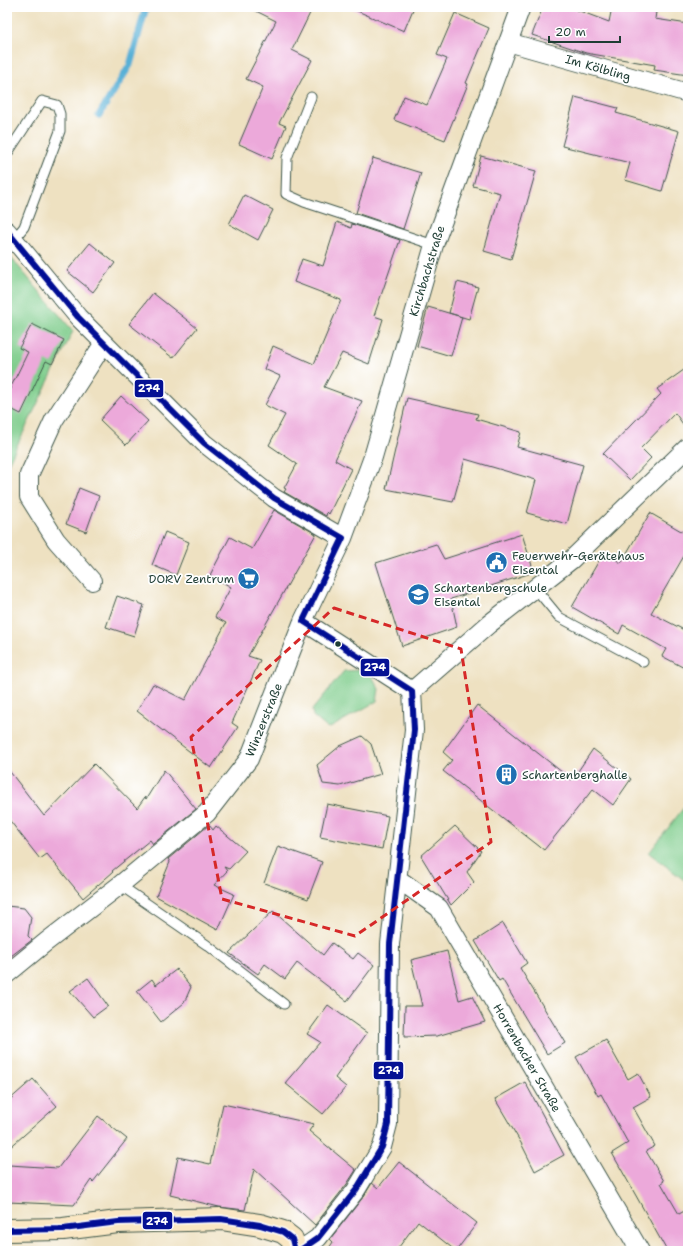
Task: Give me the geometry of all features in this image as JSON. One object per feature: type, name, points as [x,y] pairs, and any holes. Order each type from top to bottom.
[{"type":"main road","points":[[7,1230],[63,1229],[118,1222],[221,1219],[260,1225],[283,1232],[292,1240],[295,1251]]},
{"type":"street","name":"Kirchbachstraße","points":[[343,538],[373,457],[434,245],[521,7]]},
{"type":"street","name":"Im Kölbling","points":[[508,42],[688,93]]},
{"type":"street","points":[[11,234],[78,318],[204,443],[274,498],[343,538]]},
{"type":"street","points":[[92,581],[56,540],[29,498],[29,475],[54,420],[104,343]]},
{"type":"street","points":[[412,691],[489,624],[571,560],[688,447]]},
{"type":"street","name":"Winzerstraße","points":[[7,974],[120,885],[207,813],[249,759],[303,622],[343,538]]},
{"type":"street","points":[[303,622],[412,691]]},
{"type":"street","points":[[299,1251],[318,1238],[356,1190],[382,1147],[388,1124],[390,944],[414,730],[412,691]]},
{"type":"street","name":"Horrenbacher Straße","points":[[398,879],[439,908],[640,1251]]},
{"type":"lane","points":[[311,97],[287,158],[286,194],[304,202],[434,245]]},
{"type":"lane","points":[[7,154],[42,101],[57,105],[60,114],[60,131],[24,227],[11,234]]},
{"type":"lane","points":[[535,588],[559,617],[643,662]]},
{"type":"lane","points":[[120,885],[207,945],[284,1004]]},
{"type":"highlighted area","points":[[334,608],[461,649],[491,842],[355,936],[222,899],[191,737]]},
{"type":"green space","points":[[7,253],[73,331],[7,466]]},
{"type":"green space","points":[[358,670],[371,674],[379,689],[377,701],[330,728],[326,727],[313,716],[312,710],[344,671]]},
{"type":"green space","points":[[688,802],[688,883],[649,853]]},
{"type":"building","points":[[248,7],[313,7],[292,50],[312,60],[279,123],[286,126],[272,159],[239,144],[263,87],[246,79],[276,21]]},
{"type":"building","points":[[348,7],[414,7],[404,31]]},
{"type":"building","points":[[543,7],[569,7],[609,22],[612,7],[625,7],[656,12],[655,19],[688,24],[688,75],[654,70],[655,65],[586,53],[532,35]]},
{"type":"building","points":[[455,13],[489,28],[466,83],[468,84],[445,140],[394,120],[404,96],[427,105],[447,59],[437,55]]},
{"type":"building","points":[[575,97],[618,108],[616,113],[679,131],[662,191],[625,180],[630,163],[562,146]]},
{"type":"building","points":[[481,156],[536,171],[511,259],[484,251],[500,193],[473,186]]},
{"type":"building","points":[[373,158],[421,173],[403,229],[356,213]]},
{"type":"building","points":[[244,195],[273,210],[258,240],[229,224]]},
{"type":"building","points":[[337,222],[351,228],[352,224],[400,240],[374,316],[383,319],[369,364],[342,353],[324,387],[362,401],[335,460],[351,469],[329,514],[327,512],[326,516],[284,492],[286,489],[284,488],[297,464],[269,445],[285,415],[265,405],[280,376],[264,369],[273,346],[314,364],[341,300],[294,282],[302,259],[323,266]]},
{"type":"building","points":[[90,243],[115,263],[93,292],[67,271]]},
{"type":"building","points":[[457,282],[478,287],[469,319],[449,313]]},
{"type":"building","points":[[153,293],[197,328],[173,358],[129,324]]},
{"type":"building","points":[[428,307],[462,317],[451,356],[417,346]]},
{"type":"building","points":[[32,324],[64,340],[52,364],[46,361],[21,414],[7,407],[7,395],[28,352],[19,348]]},
{"type":"building","points":[[688,367],[688,431],[675,413],[641,448],[651,458],[630,480],[603,454],[661,394],[657,389]]},
{"type":"building","points":[[121,396],[148,421],[126,445],[100,420]]},
{"type":"building","points":[[407,398],[478,414],[476,419],[521,432],[517,447],[583,465],[567,524],[527,513],[536,480],[465,459],[453,502],[386,489]]},
{"type":"building","points":[[79,488],[99,496],[86,532],[66,524]]},
{"type":"building","points":[[274,510],[316,534],[248,656],[260,660],[232,723],[238,727],[211,768],[137,711],[153,684],[185,700],[226,623],[215,617],[231,587],[210,575],[230,537],[252,549]]},
{"type":"building","points":[[650,513],[688,535],[688,549],[651,613],[688,632],[688,670],[662,656],[666,649],[623,625],[619,634],[572,607],[604,552],[621,563]]},
{"type":"building","points":[[165,532],[189,542],[176,575],[152,565]]},
{"type":"building","name":"Schartenbergschule Eisental","points":[[522,534],[534,572],[451,599],[457,627],[402,646],[376,563],[436,544],[444,559]]},
{"type":"building","points":[[117,596],[144,605],[134,636],[106,627]]},
{"type":"building","name":"Schartenberghalle","points":[[477,705],[572,780],[593,749],[631,779],[613,805],[593,789],[544,850],[443,771],[452,760],[443,752]]},
{"type":"building","points":[[362,736],[371,744],[381,774],[340,786],[323,784],[317,765],[340,746]]},
{"type":"building","points":[[94,764],[137,808],[145,797],[146,799],[164,770],[196,809],[153,844],[150,840],[112,871],[113,872],[83,898],[47,854],[40,859],[7,817],[7,768],[44,816]]},
{"type":"building","points":[[327,804],[388,816],[382,849],[320,837]]},
{"type":"building","points":[[209,825],[213,830],[216,826],[246,851],[229,869],[224,867],[227,871],[214,885],[234,894],[218,930],[156,896],[170,862],[168,859]]},
{"type":"building","points":[[455,826],[481,851],[467,872],[474,882],[451,905],[421,856]]},
{"type":"building","points":[[278,846],[322,862],[308,899],[264,883]]},
{"type":"building","points":[[7,906],[24,908],[31,917],[28,936],[32,940],[7,959]]},
{"type":"building","points":[[273,911],[323,955],[332,943],[353,959],[358,953],[374,965],[347,1001],[297,963],[285,979],[265,964],[258,974],[229,953]]},
{"type":"building","points":[[503,923],[527,963],[520,968],[565,1043],[547,1054],[502,979],[499,981],[475,941]]},
{"type":"building","points":[[447,951],[459,1000],[472,996],[485,1022],[437,1036],[404,1037],[405,1006],[422,1006],[411,960]]},
{"type":"building","points":[[177,969],[191,987],[184,1003],[161,1022],[137,991],[152,979],[156,985]]},
{"type":"building","points":[[88,978],[108,1006],[93,1017],[70,991]]},
{"type":"building","points":[[328,1005],[367,1033],[335,1078],[346,1087],[323,1114],[285,1083],[320,1042],[307,1034]]},
{"type":"building","points":[[606,1040],[628,1079],[638,1073],[651,1097],[633,1107],[655,1146],[646,1151],[664,1181],[661,1183],[679,1214],[688,1209],[688,1251],[667,1251],[612,1153],[628,1143],[601,1094],[598,1096],[576,1057]]},
{"type":"building","points":[[33,1079],[57,1106],[7,1150],[7,1102]]},
{"type":"building","points":[[525,1082],[564,1155],[535,1171],[521,1143],[495,1099]]},
{"type":"building","points":[[223,1104],[314,1124],[309,1131],[356,1170],[315,1225],[254,1169],[245,1210],[219,1207],[170,1195],[178,1157],[210,1164]]},
{"type":"building","points":[[98,1116],[127,1139],[93,1182],[91,1180],[74,1205],[8,1202],[9,1165],[58,1168]]},
{"type":"building","points":[[399,1162],[477,1223],[456,1251],[418,1221],[396,1251],[327,1251],[333,1242],[330,1239],[364,1196],[372,1183],[378,1188]]},
{"type":"waterway","points":[[99,115],[130,65],[146,7]]},
{"type":"transit line","name":"274","points":[[7,231],[78,317],[204,443],[274,498],[343,538],[303,621],[412,691],[414,730],[390,944],[388,1124],[382,1147],[356,1190],[318,1238],[299,1251]]},
{"type":"transit line","name":"274","points":[[7,1230],[63,1229],[118,1222],[221,1219],[260,1225],[283,1232],[292,1239],[295,1251]]},
{"type":"place","name":"Feuerwehr-Gerätehaus Eisental","points":[[496,563]]},
{"type":"place","name":"DORV Zentrum","points":[[249,579]]},
{"type":"place","name":"Schartenbergschule Eisental","points":[[419,595]]},
{"type":"place","name":"Schartenberghalle","points":[[507,775]]}]
